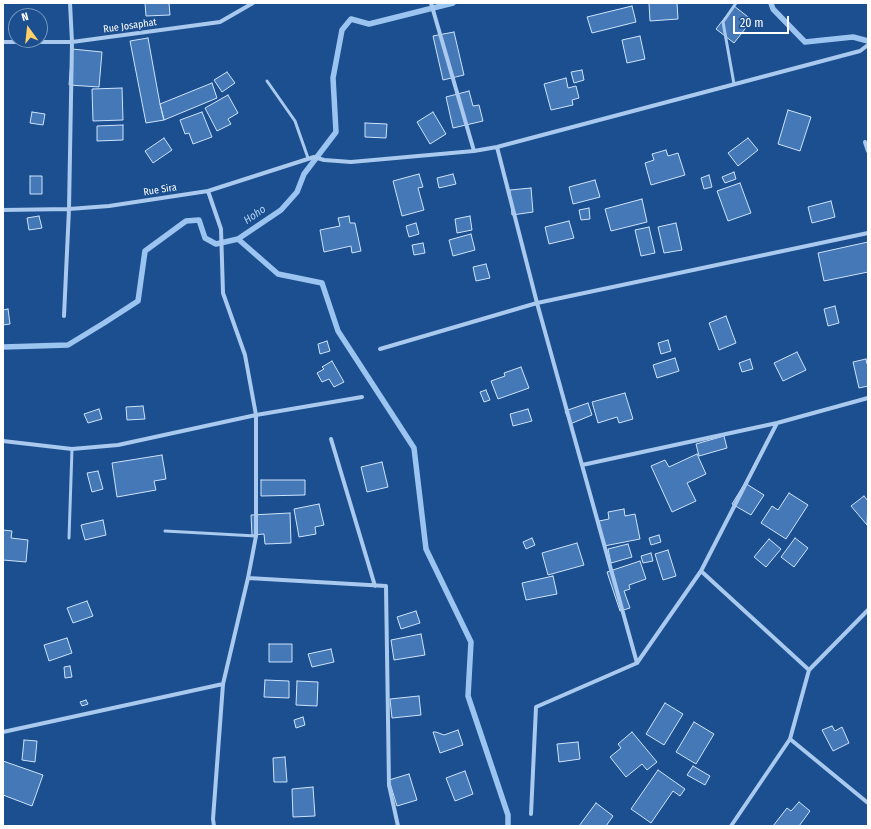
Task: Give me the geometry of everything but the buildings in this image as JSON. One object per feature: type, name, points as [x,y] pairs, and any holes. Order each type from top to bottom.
[{"type":"street","points":[[64,316],[69,209],[72,42],[70,3]]},
{"type":"street","name":"Rue Josaphat","points":[[3,42],[72,42],[220,22],[253,3]]},
{"type":"street","points":[[431,3],[434,18],[474,151],[497,147],[860,51],[868,45]]},
{"type":"street","points":[[865,142],[868,151]]},
{"type":"street","points":[[497,147],[536,303],[637,663]]},
{"type":"street","name":"Rue Sira","points":[[3,210],[69,209],[109,206],[208,191],[314,157],[324,160],[351,162],[474,151]]},
{"type":"street","points":[[208,191],[221,228],[223,293],[245,355],[256,415],[256,536],[248,578],[223,684],[213,818],[214,826]]},
{"type":"street","points":[[380,349],[536,303],[868,234]]},
{"type":"street","points":[[3,441],[72,449],[118,445],[256,415],[362,397]]},
{"type":"street","points":[[582,464],[777,423],[868,398]]},
{"type":"street","points":[[531,814],[536,707],[637,663],[701,571],[777,423]]},
{"type":"street","points":[[330,439],[375,586]]},
{"type":"street","points":[[701,571],[810,670]]},
{"type":"street","points":[[248,578],[386,586],[389,785],[398,826]]},
{"type":"street","points":[[731,826],[790,739],[810,670],[868,610]]},
{"type":"street","points":[[3,732],[223,684]]},
{"type":"street","points":[[790,739],[868,802]]},
{"type":"lane","points":[[734,84],[723,22],[736,3]]},
{"type":"lane","points":[[266,81],[295,121],[308,158]]},
{"type":"lane","points":[[69,538],[72,449]]},
{"type":"lane","points":[[165,531],[256,536]]},
{"type":"waterway","name":"Hoho","points":[[3,347],[68,345],[138,301],[145,251],[186,221],[199,220],[205,238],[216,244],[238,239],[281,210],[297,192],[304,174],[336,132],[333,78],[342,30],[351,19],[369,24],[453,3]]},
{"type":"waterway","name":"Hoho","points":[[771,3],[773,9],[805,42],[853,37],[868,41]]},
{"type":"waterway","points":[[238,239],[278,274],[322,283],[338,331],[414,448],[426,549],[471,642],[468,696],[508,815],[508,826]]}]
